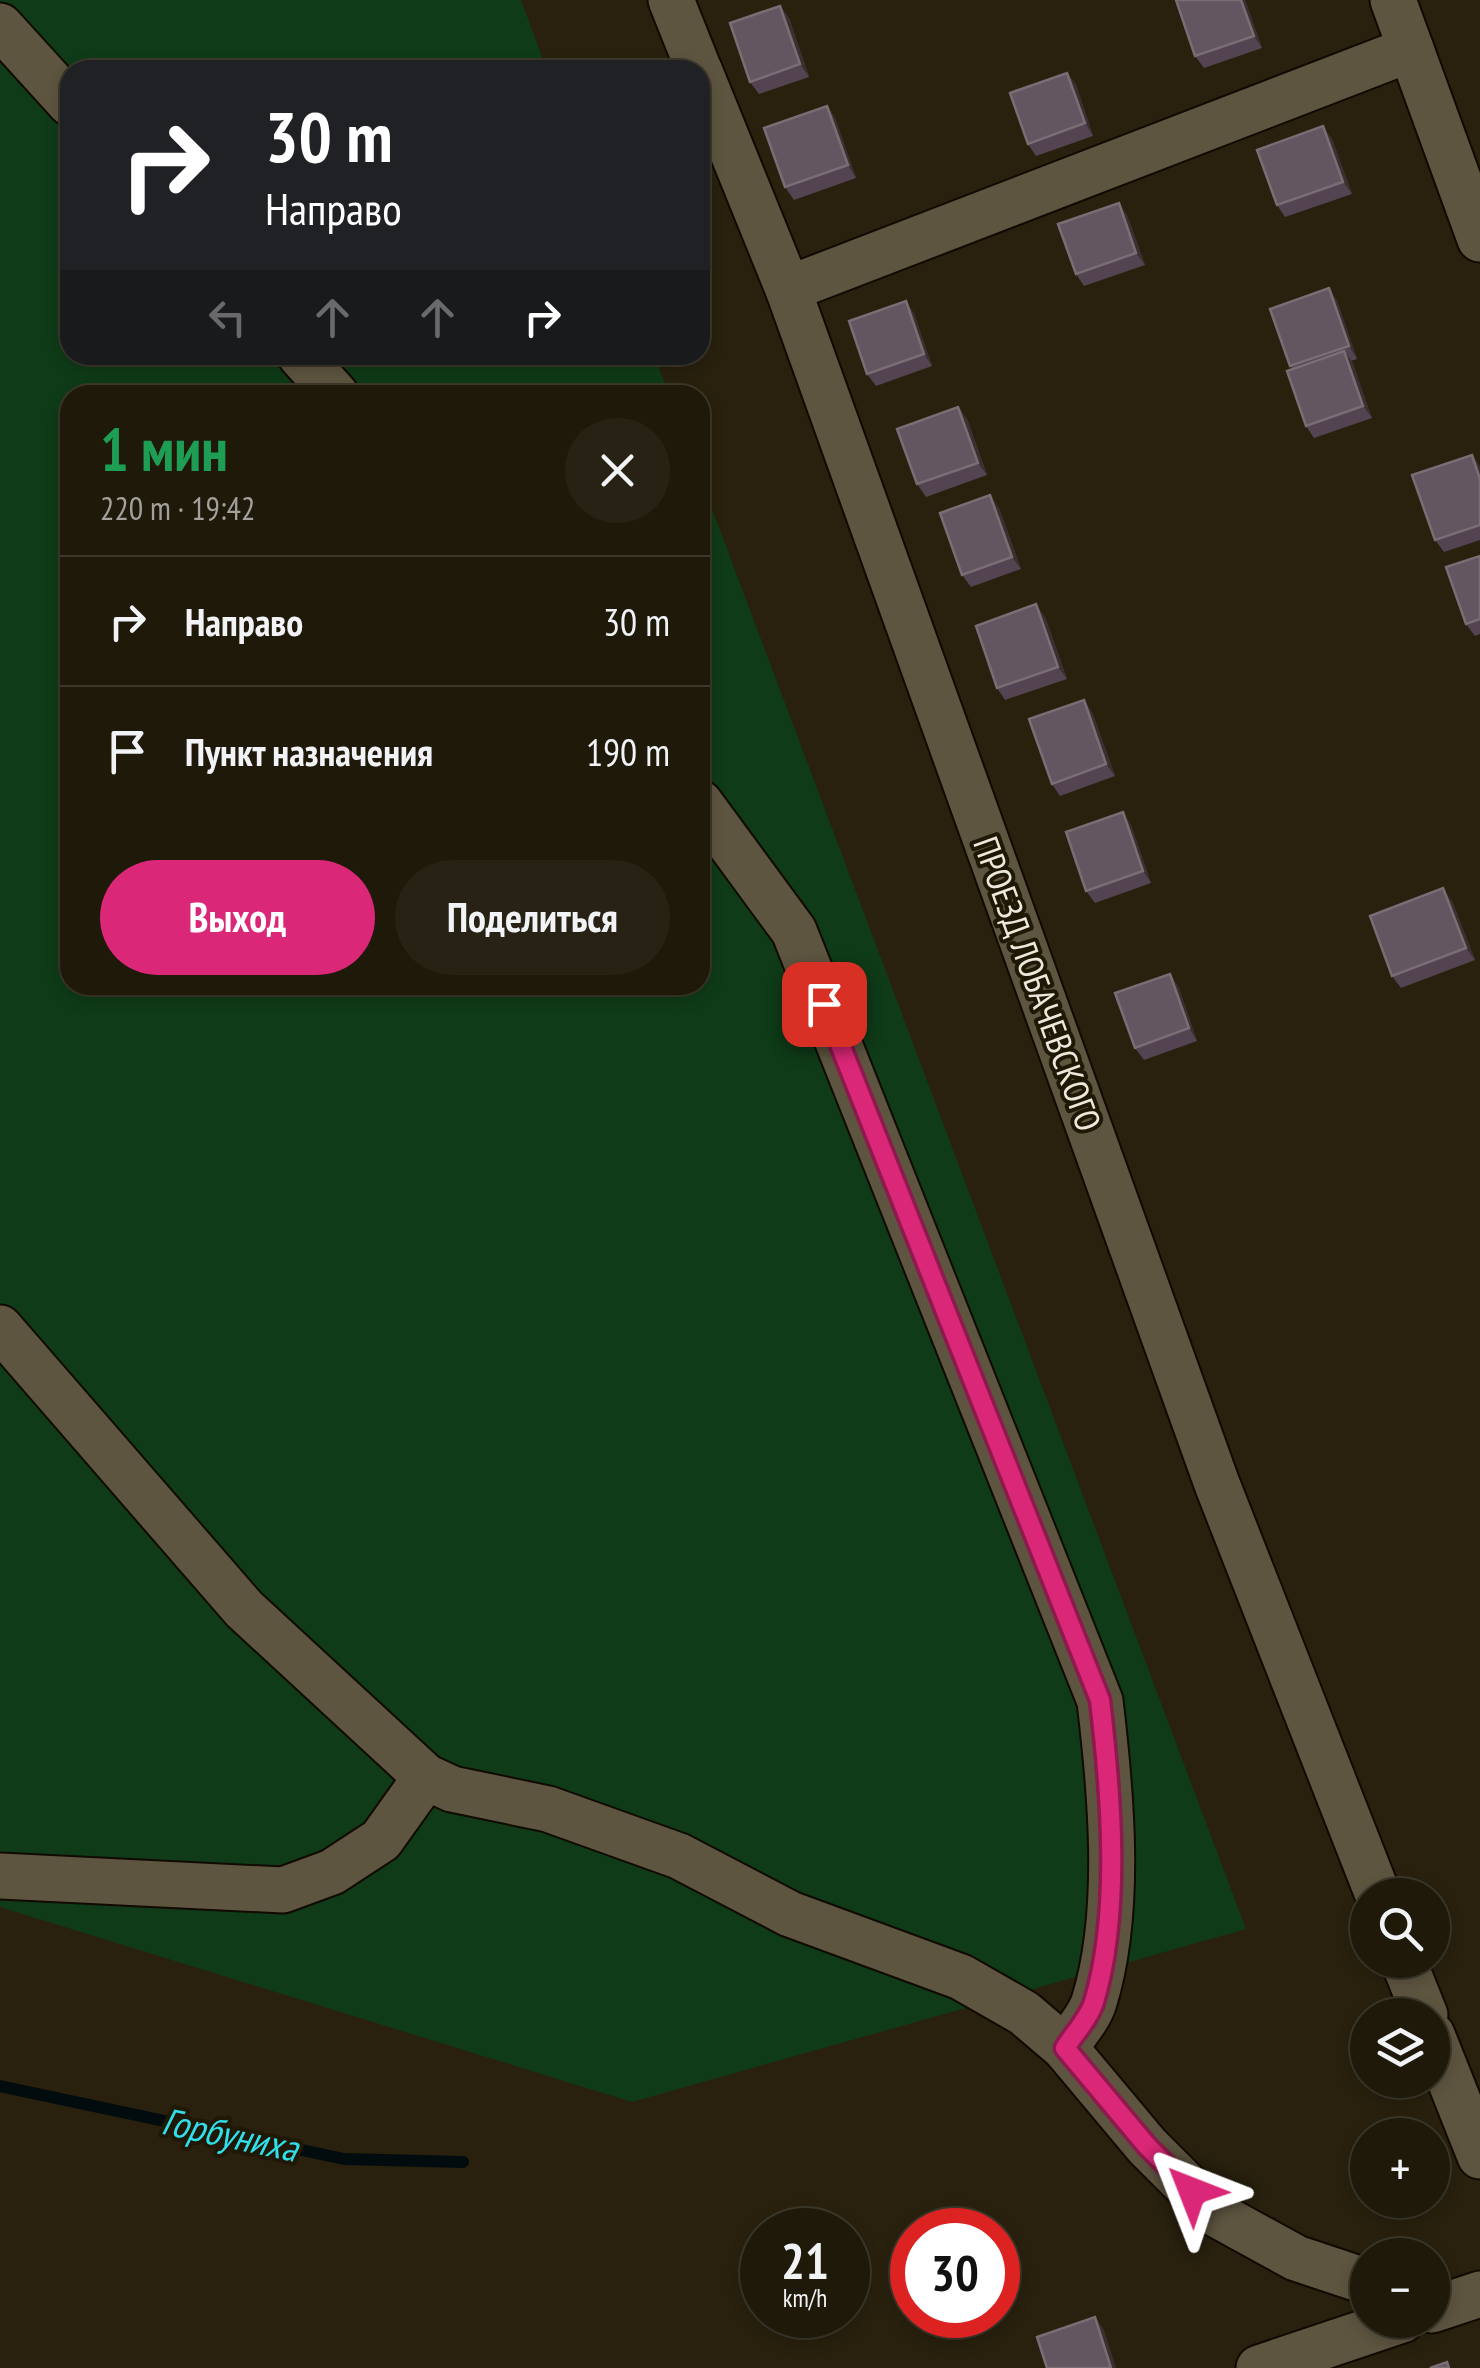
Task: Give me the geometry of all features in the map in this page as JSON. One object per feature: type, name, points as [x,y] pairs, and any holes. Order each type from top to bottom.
[{"type":"street","name":"ПРОЕЗД ЛОБАЧЕВСКОГО","points":[[671,0],[696,60]]},
{"type":"street","points":[[1393,0],[1480,239]]},
{"type":"street","points":[[0,26],[60,92]]},
{"type":"street","points":[[788,289],[1411,49]]},
{"type":"street","name":"ПРОЕЗД ЛОБАЧЕВСКОГО","points":[[710,96],[788,289],[1217,1484],[1371,1878]]},
{"type":"street","points":[[309,365],[327,385]]},
{"type":"street","points":[[710,816],[794,931],[1100,1700],[1108,1764],[1109,1922],[1093,2005],[1065,2048]]},
{"type":"street","points":[[0,1328],[244,1609],[426,1777],[452,1789],[548,1809],[680,1856],[790,1914],[962,1977],[1024,2013],[1065,2048],[1147,2146],[1214,2214],[1296,2258],[1350,2276]]},
{"type":"street","points":[[0,1876],[283,1890],[332,1872],[381,1840],[426,1777]]},
{"type":"street","points":[[1450,2080],[1480,2156]]},
{"type":"street","points":[[1259,2368],[1350,2337]]},
{"type":"green space","points":[[0,0],[521,0],[543,60],[60,60],[60,365],[658,365],[665,385],[60,385],[60,995],[710,995],[710,504],[1246,1929],[632,2102],[0,1907]]},
{"type":"building","points":[[1176,0],[1241,0],[1254,36],[1195,56]]},
{"type":"building","points":[[780,6],[800,64],[750,82],[730,23]]},
{"type":"building","points":[[1067,73],[1085,123],[1028,144],[1010,93]]},
{"type":"building","points":[[827,106],[848,165],[785,187],[764,128]]},
{"type":"building","points":[[1323,126],[1343,182],[1277,205],[1257,150]]},
{"type":"building","points":[[1119,203],[1136,253],[1076,274],[1058,224]]},
{"type":"building","points":[[1329,288],[1349,346],[1290,366],[1270,309]]},
{"type":"building","points":[[906,301],[924,354],[867,374],[849,321]]},
{"type":"building","points":[[1344,351],[1363,406],[1306,426],[1287,371]]},
{"type":"building","points":[[958,407],[978,463],[917,484],[897,429]]},
{"type":"building","points":[[1472,455],[1480,479],[1480,525],[1435,540],[1412,475]]},
{"type":"building","points":[[990,495],[1012,557],[962,575],[940,513]]},
{"type":"building","points":[[1480,556],[1480,619],[1466,624],[1446,567]]},
{"type":"building","points":[[1036,604],[1058,667],[997,688],[976,626]]},
{"type":"building","points":[[1084,700],[1106,764],[1052,784],[1029,719]]},
{"type":"building","points":[[1123,812],[1143,871],[1086,891],[1066,832]]},
{"type":"building","points":[[1443,888],[1466,948],[1392,976],[1370,916]]},
{"type":"building","points":[[1170,974],[1189,1028],[1135,1048],[1115,993]]},
{"type":"building","points":[[1095,2317],[1111,2368],[1047,2368],[1037,2337]]},
{"type":"waterway","name":"Горбуниха","points":[[0,2086],[344,2159],[463,2162]]},
{"type":"route","points":[[824,1004],[1100,1700],[1108,1764],[1109,1922],[1093,2005],[1065,2048],[1147,2146],[1192,2191]]}]
